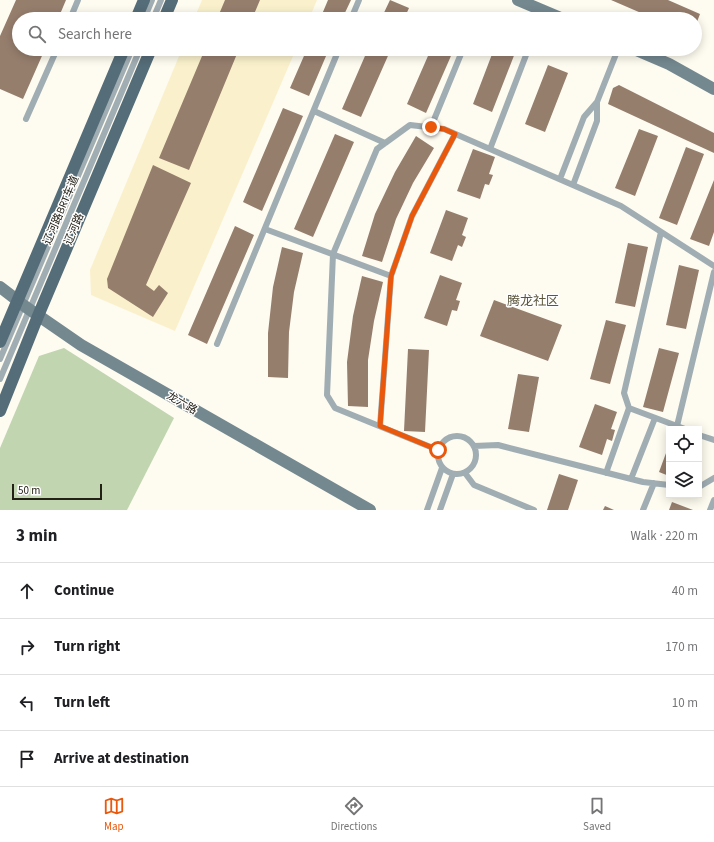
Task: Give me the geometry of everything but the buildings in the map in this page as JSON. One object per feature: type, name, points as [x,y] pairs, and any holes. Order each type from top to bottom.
[{"type":"main road","points":[[139,12],[144,0]]},
{"type":"main road","points":[[167,12],[172,0]]},
{"type":"main road","name":"辽河路","points":[[0,411],[27,308],[121,56]]},
{"type":"main road","name":"辽河路","points":[[0,342],[27,308],[148,56]]},
{"type":"street","points":[[518,0],[546,12]]},
{"type":"street","points":[[650,56],[669,64],[714,89]]},
{"type":"street","name":"龙六路","points":[[0,287],[27,308],[81,345],[370,510]]},
{"type":"lane","points":[[73,12],[78,0]]},
{"type":"lane","points":[[147,12],[152,0]]},
{"type":"lane","points":[[156,12],[161,0]]},
{"type":"lane","points":[[354,12],[359,0]]},
{"type":"lane","points":[[26,119],[54,56]]},
{"type":"lane","name":"辽河路BRT车道","points":[[0,379],[27,308],[129,56]]},
{"type":"lane","name":"辽河路BRT车道","points":[[0,359],[27,308],[137,56]]},
{"type":"lane","points":[[217,344],[336,56]]},
{"type":"lane","points":[[431,127],[460,56]]},
{"type":"lane","points":[[490,149],[526,56]]},
{"type":"lane","points":[[560,179],[584,116],[597,102],[615,56]]},
{"type":"lane","points":[[574,185],[597,120],[597,102]]},
{"type":"lane","points":[[314,110],[385,143]]},
{"type":"lane","points":[[438,450],[335,408],[327,394],[333,254],[377,149],[410,125],[444,129],[621,206],[714,266]]},
{"type":"lane","points":[[380,426],[391,276],[412,216],[455,134]]},
{"type":"lane","points":[[265,229],[391,276]]},
{"type":"lane","points":[[606,473],[629,408],[624,393],[661,232]]},
{"type":"lane","points":[[629,408],[677,426],[714,272]]},
{"type":"lane","points":[[631,479],[655,418]]},
{"type":"lane","points":[[458,435],[470,440],[474,446],[476,459],[474,464],[465,473],[452,474],[442,468],[439,462],[438,450],[440,444],[445,439],[458,435]]},
{"type":"lane","points":[[702,435],[714,440]]},
{"type":"lane","points":[[474,446],[498,445],[643,482],[666,485]]},
{"type":"lane","points":[[427,510],[442,468]]},
{"type":"lane","points":[[465,473],[474,485],[534,510]]},
{"type":"lane","points":[[440,510],[452,474]]},
{"type":"lane","points":[[702,485],[714,478]]},
{"type":"lane","points":[[643,510],[654,483]]},
{"type":"lane","points":[[710,510],[714,500]]},
{"type":"shaded area","points":[[202,0],[317,0],[312,12],[197,12]]},
{"type":"shaded area","points":[[179,56],[293,56],[175,331],[91,295],[90,270]]},
{"type":"green space","points":[[64,348],[174,418],[127,510],[0,510],[0,448],[39,356]]},
{"type":"district","name":"腾龙社区","points":[[533,301]]},
{"type":"route","points":[[431,127],[444,129],[455,134],[412,216],[391,276],[380,426],[438,450]]}]
